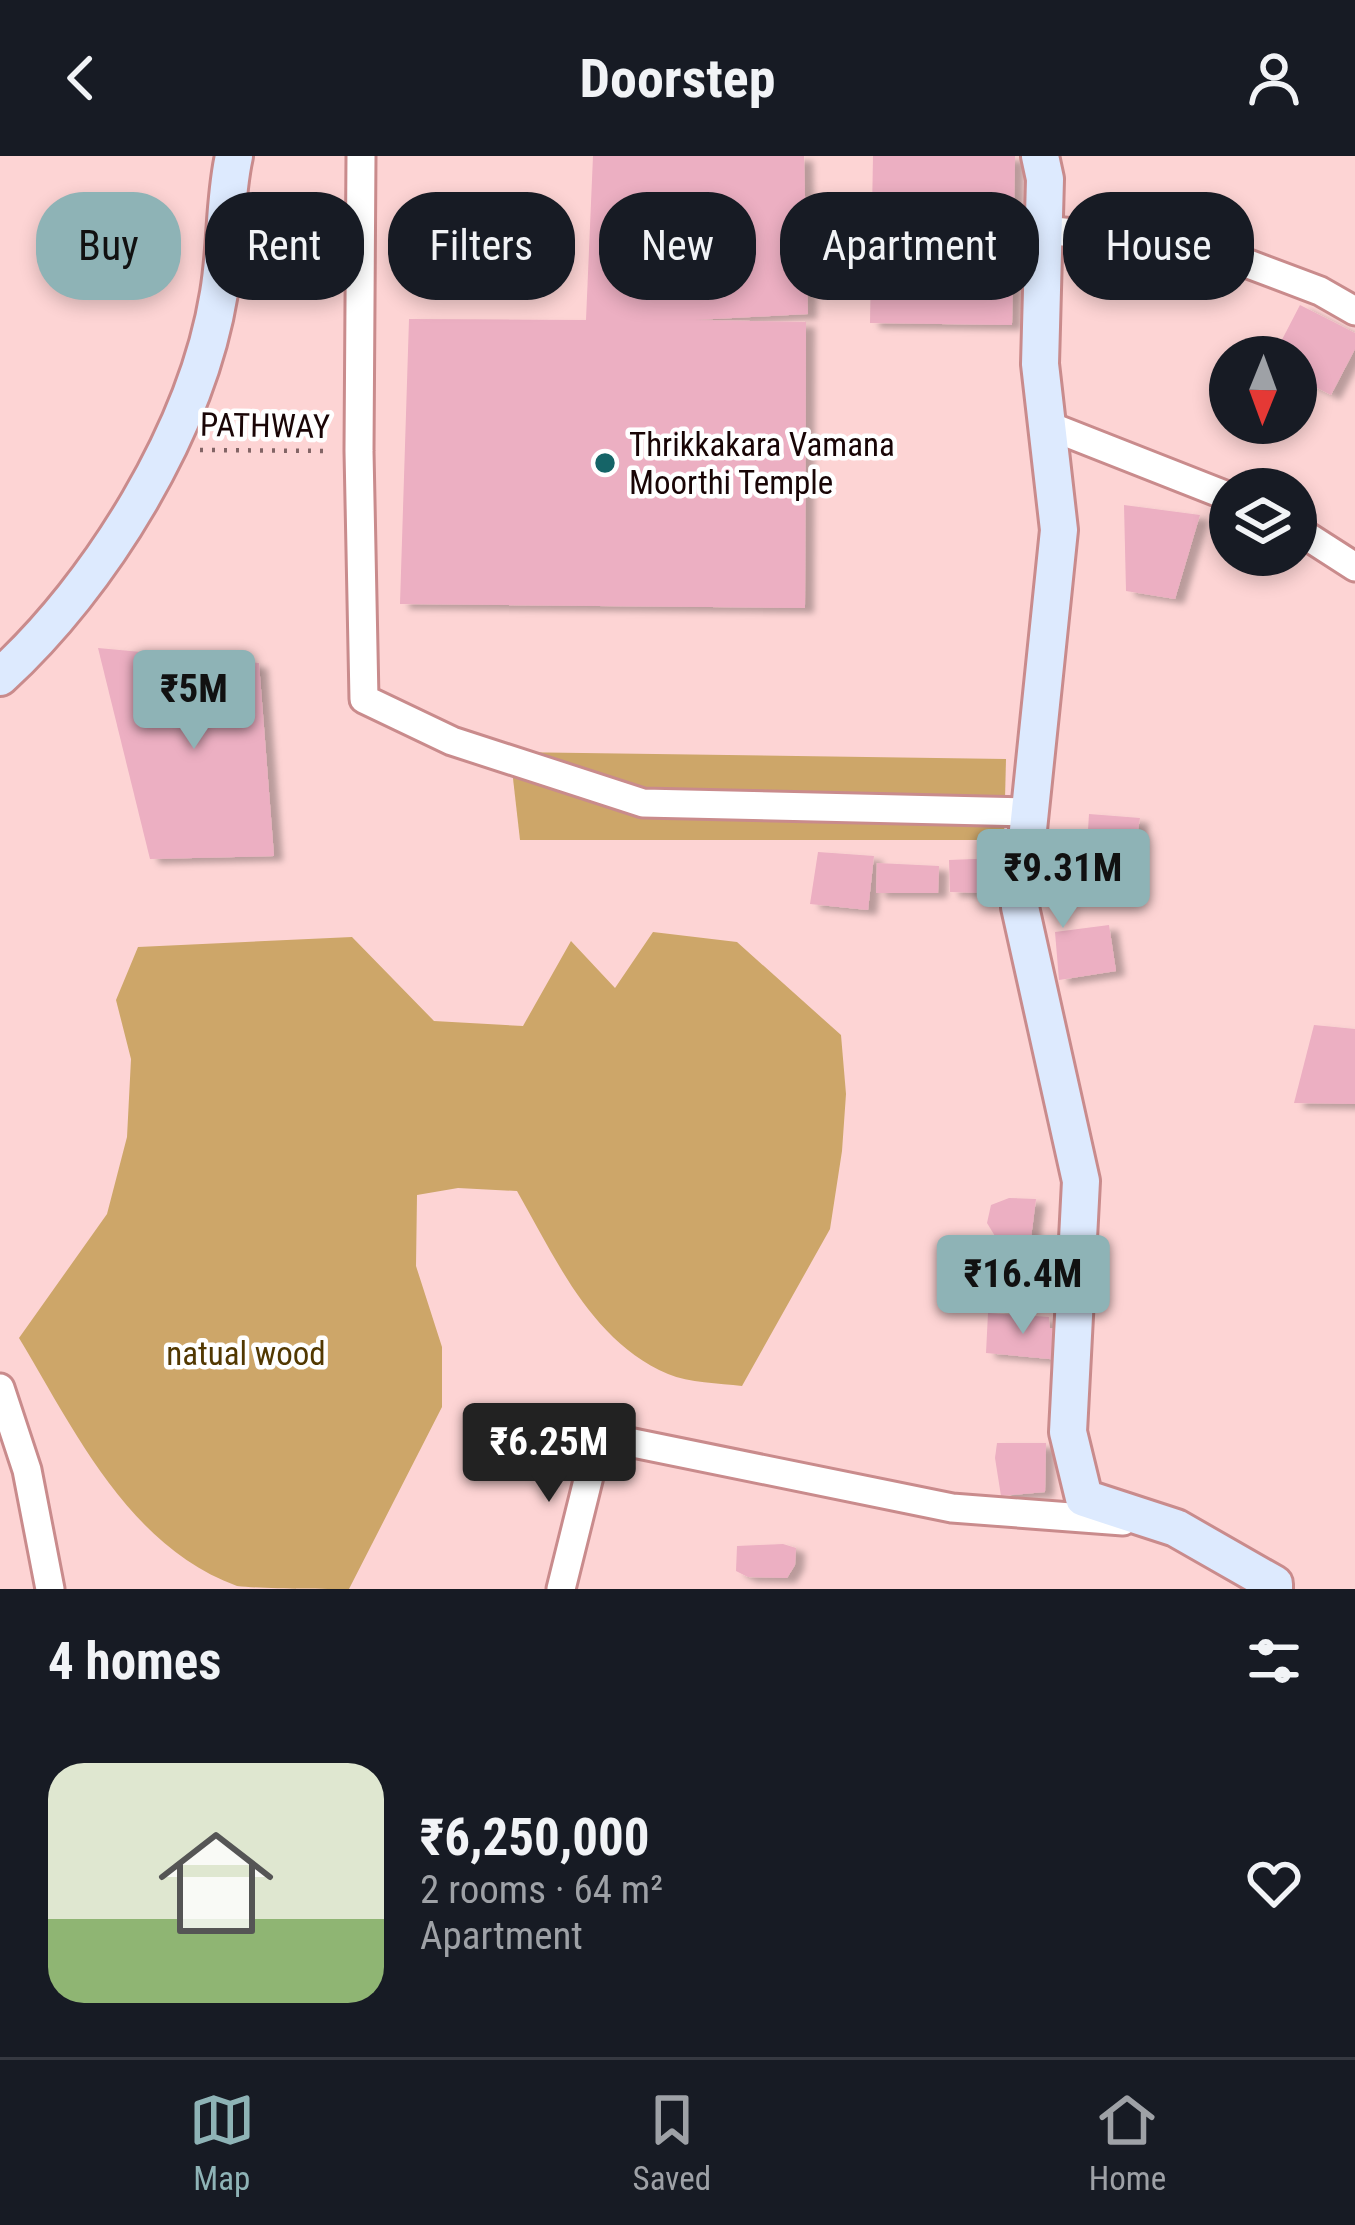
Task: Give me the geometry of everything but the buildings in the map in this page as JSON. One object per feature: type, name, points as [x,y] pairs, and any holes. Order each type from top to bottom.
[{"type":"street","points":[[0,677],[43,635],[84,583],[170,446],[186,411],[219,295],[225,195],[234,156]]},
{"type":"street","points":[[361,156],[359,451],[364,699],[452,741],[643,803],[1030,812]]},
{"type":"street","points":[[1040,156],[1045,179],[1040,364],[1059,530],[1020,907],[1081,1181],[1068,1432],[1084,1498],[1163,1524],[1274,1584],[1274,1589]]},
{"type":"street","points":[[1043,230],[1198,245],[1320,291],[1355,311]]},
{"type":"street","points":[[1047,424],[1209,489]]},
{"type":"street","points":[[1317,543],[1355,567]]},
{"type":"street","points":[[0,1388],[14,1472],[50,1589]]},
{"type":"street","points":[[560,1589],[598,1436],[952,1508],[1163,1524]]},
{"type":"path","name":"PATHWAY","points":[[170,446],[213,452],[359,451]]},
{"type":"green space","points":[[510,752],[1006,759],[1004,840],[520,840]]},
{"type":"green space","name":"natual wood","points":[[653,932],[737,942],[841,1035],[846,1094],[830,1229],[742,1386],[668,1374],[617,1341],[578,1296],[517,1191],[458,1188],[417,1195],[416,1266],[442,1347],[442,1407],[349,1589],[237,1586],[199,1568],[165,1543],[108,1482],[19,1338],[107,1214],[127,1137],[131,1059],[116,1000],[138,947],[352,937],[434,1021],[523,1026],[571,941],[615,988]]},
{"type":"place","name":"Thrikkakara Vamana Moorthi Temple","points":[[605,463]]}]
